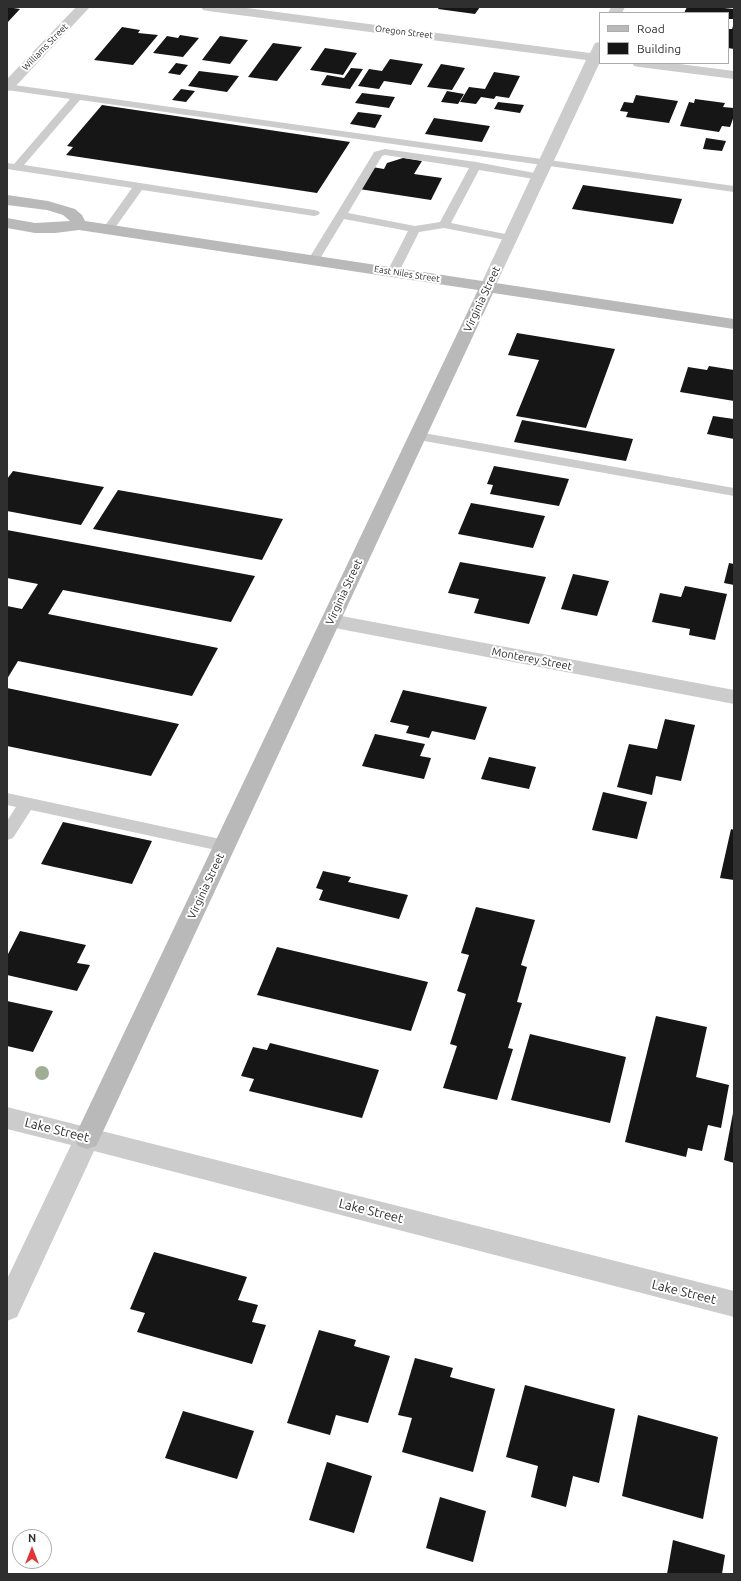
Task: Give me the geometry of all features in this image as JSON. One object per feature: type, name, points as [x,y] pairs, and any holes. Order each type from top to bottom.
[{"type":"street","name":"Williams Street","points":[[7,87],[83,7]]},
{"type":"street","name":"Oregon Street","points":[[208,7],[598,54]]},
{"type":"street","name":"Virginia Street","points":[[87,1138],[598,54]]},
{"type":"street","points":[[647,64],[734,75]]},
{"type":"street","points":[[7,200],[48,206],[69,212],[76,218],[79,225]]},
{"type":"street","name":"East Niles Street","points":[[7,224],[35,228],[55,228],[79,225],[734,324]]},
{"type":"street","name":"Monterey Street","points":[[331,621],[734,697]]},
{"type":"street","name":"Lake Street","points":[[7,1118],[734,1304]]},
{"type":"street","points":[[7,1308],[87,1138]]},
{"type":"lane","points":[[7,87],[734,189]]},
{"type":"lane","points":[[12,167],[77,97]]},
{"type":"lane","points":[[436,159],[442,148]]},
{"type":"lane","points":[[314,260],[378,154],[385,152],[436,159],[540,177]]},
{"type":"lane","points":[[444,225],[476,165]]},
{"type":"lane","points":[[12,167],[314,213]]},
{"type":"lane","points":[[108,230],[139,186]]},
{"type":"lane","points":[[341,215],[415,229],[444,225],[511,238]]},
{"type":"lane","points":[[393,272],[415,229]]},
{"type":"lane","points":[[418,436],[734,492]]},
{"type":"lane","points":[[7,799],[225,846]]},
{"type":"lane","points":[[7,834],[26,803]]},
{"type":"building","points":[[7,7],[20,9],[7,23]]},
{"type":"building","points":[[439,7],[480,7],[475,14],[438,9]]},
{"type":"building","points":[[687,7],[734,9],[734,19],[729,19],[729,12],[684,12]]},
{"type":"building","points":[[734,23],[734,49],[729,48],[729,29],[732,29]]},
{"type":"building","points":[[122,27],[140,30],[138,33],[158,35],[133,65],[94,60]]},
{"type":"building","points":[[180,35],[199,38],[183,57],[153,53],[167,36],[178,38]]},
{"type":"building","points":[[220,36],[248,40],[230,64],[202,60]]},
{"type":"building","points":[[273,43],[302,47],[277,81],[248,77]]},
{"type":"building","points":[[325,48],[357,53],[343,75],[310,70]]},
{"type":"building","points":[[390,59],[423,64],[411,85],[384,81],[379,89],[358,86],[369,69],[382,71]]},
{"type":"building","points":[[176,63],[188,65],[180,75],[168,73]]},
{"type":"building","points":[[441,64],[465,68],[452,90],[427,87]]},
{"type":"building","points":[[351,68],[363,69],[350,89],[321,85],[327,75],[344,78]]},
{"type":"building","points":[[199,71],[239,76],[227,92],[188,86]]},
{"type":"building","points":[[494,72],[520,76],[509,98],[496,96],[494,99],[481,97],[476,104],[460,102],[469,87],[485,89]]},
{"type":"building","points":[[181,89],[195,91],[186,102],[172,100]]},
{"type":"building","points":[[447,91],[464,94],[458,104],[441,102]]},
{"type":"building","points":[[362,93],[395,97],[389,108],[355,103]]},
{"type":"building","points":[[636,95],[678,101],[669,123],[626,117],[628,112],[620,111],[624,102],[633,103]]},
{"type":"building","points":[[695,99],[725,103],[723,107],[734,108],[734,116],[730,127],[722,126],[719,132],[680,126],[689,102],[694,103]]},
{"type":"building","points":[[498,102],[524,105],[520,113],[494,109]]},
{"type":"building","points":[[102,105],[350,142],[317,193],[66,155],[73,147],[67,146]]},
{"type":"building","points":[[358,112],[382,115],[375,128],[350,124]]},
{"type":"building","points":[[434,118],[490,126],[482,142],[425,134]]},
{"type":"building","points":[[706,138],[726,141],[722,151],[703,149]]},
{"type":"building","points":[[403,158],[422,161],[414,174],[442,178],[431,200],[359,189],[372,167],[384,169],[387,163]]},
{"type":"building","points":[[583,185],[682,199],[673,224],[572,209]]},
{"type":"building","points":[[517,333],[615,349],[586,428],[516,416],[539,360],[508,355]]},
{"type":"building","points":[[709,366],[734,370],[734,401],[680,392],[688,367],[707,370]]},
{"type":"building","points":[[713,416],[734,419],[734,439],[707,434]]},
{"type":"building","points":[[522,420],[633,439],[626,461],[514,442]]},
{"type":"building","points":[[494,466],[569,479],[559,506],[490,494],[493,485],[487,484]]},
{"type":"building","points":[[13,471],[104,487],[81,525],[7,511],[7,479]]},
{"type":"building","points":[[118,490],[283,519],[262,560],[93,529]]},
{"type":"building","points":[[471,503],[545,516],[533,548],[458,534]]},
{"type":"building","points":[[7,530],[255,576],[231,622],[63,590],[48,614],[218,648],[192,696],[18,661],[7,679],[7,606],[22,609],[38,584],[7,578]]},
{"type":"building","points":[[460,562],[546,577],[529,624],[474,613],[479,599],[448,593]]},
{"type":"building","points":[[729,563],[734,564],[734,585],[724,583]]},
{"type":"building","points":[[573,574],[609,581],[597,616],[561,609]]},
{"type":"building","points":[[685,586],[727,594],[715,640],[689,635],[690,629],[652,622],[660,593],[681,597]]},
{"type":"building","points":[[7,688],[179,724],[151,776],[7,746]]},
{"type":"building","points":[[403,690],[487,707],[475,740],[432,731],[429,738],[406,733],[409,726],[390,722]]},
{"type":"building","points":[[665,719],[695,725],[681,781],[656,776],[652,795],[617,787],[629,744],[657,749]]},
{"type":"building","points":[[375,734],[425,744],[420,756],[431,758],[424,779],[362,766]]},
{"type":"building","points":[[489,757],[536,767],[529,789],[481,779]]},
{"type":"building","points":[[603,792],[647,802],[637,839],[592,830]]},
{"type":"building","points":[[63,822],[152,841],[132,884],[41,864]]},
{"type":"building","points":[[731,829],[734,830],[734,880],[720,878]]},
{"type":"building","points":[[323,871],[351,877],[348,882],[408,895],[399,919],[319,900],[323,890],[316,888]]},
{"type":"building","points":[[476,907],[535,920],[521,965],[527,967],[517,1002],[522,1003],[508,1048],[513,1049],[497,1100],[443,1088],[457,1046],[450,1044],[466,994],[457,991],[469,955],[461,953]]},
{"type":"building","points":[[20,931],[86,945],[77,963],[90,965],[77,991],[7,975],[7,956]]},
{"type":"building","points":[[277,947],[428,982],[411,1031],[257,995]]},
{"type":"building","points":[[7,1001],[53,1011],[33,1052],[7,1046]]},
{"type":"building","points":[[656,1016],[707,1027],[696,1077],[729,1085],[721,1128],[708,1125],[702,1151],[688,1148],[686,1157],[625,1142]]},
{"type":"building","points":[[530,1034],[626,1057],[610,1123],[511,1100]]},
{"type":"building","points":[[270,1043],[379,1070],[362,1118],[249,1091],[254,1079],[241,1076],[253,1047],[267,1050]]},
{"type":"building","points":[[734,1113],[734,1163],[724,1160]]},
{"type":"building","points":[[154,1252],[247,1277],[238,1300],[258,1305],[252,1322],[266,1325],[252,1364],[137,1332],[145,1313],[130,1309]]},
{"type":"building","points":[[319,1330],[356,1340],[354,1346],[390,1356],[368,1423],[336,1415],[330,1435],[287,1423]]},
{"type":"building","points":[[415,1358],[453,1368],[450,1377],[495,1389],[473,1472],[402,1452],[412,1418],[398,1415]]},
{"type":"building","points":[[525,1385],[615,1409],[599,1483],[573,1476],[566,1507],[531,1497],[538,1466],[506,1457]]},
{"type":"building","points":[[183,1411],[254,1431],[237,1479],[165,1458]]},
{"type":"building","points":[[638,1415],[718,1437],[703,1519],[622,1496]]},
{"type":"building","points":[[327,1462],[372,1476],[354,1533],[309,1520]]},
{"type":"building","points":[[440,1497],[486,1511],[473,1562],[426,1548]]},
{"type":"building","points":[[673,1540],[725,1555],[722,1574],[667,1574]]}]
